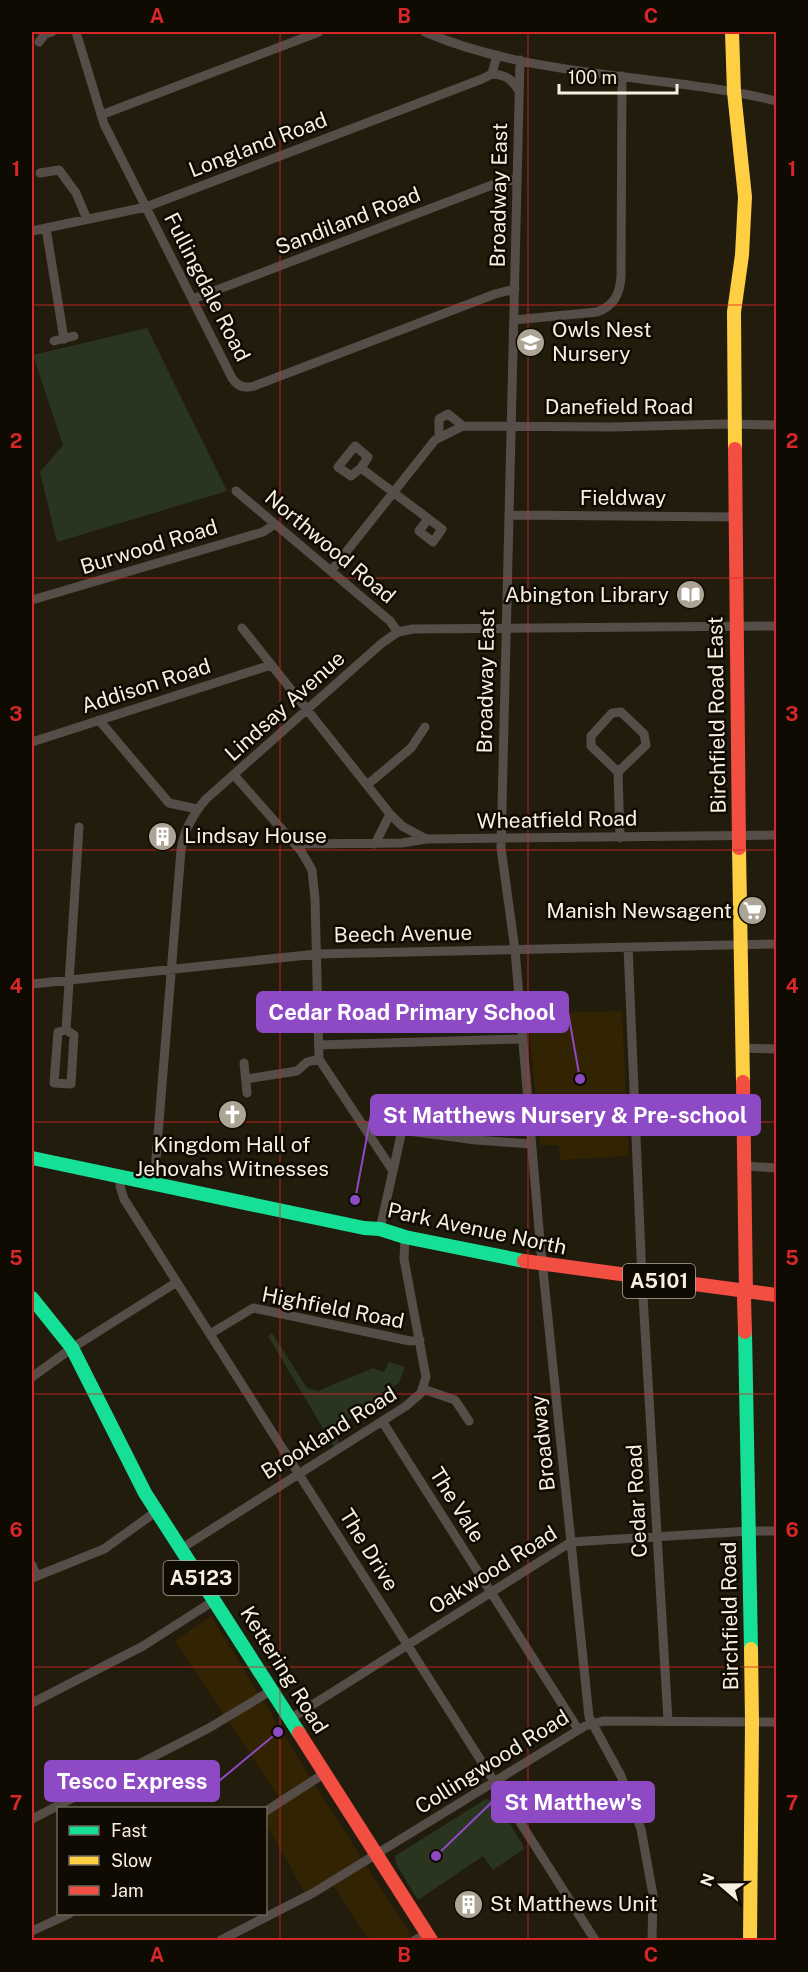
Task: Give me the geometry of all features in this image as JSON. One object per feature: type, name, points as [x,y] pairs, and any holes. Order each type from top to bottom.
[{"type":"street","points":[[39,42],[45,34],[52,32]]},
{"type":"street","name":"Fullingdale Road","points":[[76,32],[100,115],[232,378],[238,385],[246,388],[495,294],[515,289]]},
{"type":"street","points":[[100,115],[319,32]]},
{"type":"street","points":[[425,32],[520,60],[734,92],[777,101]]},
{"type":"street","name":"Birchfield Road East","points":[[732,32],[734,92],[745,197],[742,255],[734,312],[746,1292]]},
{"type":"street","points":[[497,55],[492,74],[510,79],[519,92]]},
{"type":"street","name":"Broadway East","points":[[520,60],[501,839],[515,950],[542,1265]]},
{"type":"street","name":"Longland Road","points":[[32,231],[146,207],[492,74]]},
{"type":"street","points":[[514,320],[597,312],[613,303],[619,292],[622,76]]},
{"type":"street","points":[[40,173],[59,170],[76,193],[87,219]]},
{"type":"street","name":"Sandiland Road","points":[[193,299],[500,182],[517,179]]},
{"type":"street","points":[[46,228],[59,340],[74,336]]},
{"type":"street","name":"Danefield Road","points":[[439,438],[439,419],[448,414],[463,426]]},
{"type":"street","name":"Danefield Road","points":[[331,572],[439,438],[463,426],[777,425]]},
{"type":"street","points":[[361,468],[428,519]]},
{"type":"street","name":"Northwood Road","points":[[236,491],[390,621],[398,632]]},
{"type":"street","name":"Fieldway","points":[[509,515],[736,517]]},
{"type":"street","name":"Burwood Road","points":[[32,600],[263,532],[275,524]]},
{"type":"street","points":[[398,632],[413,629],[777,626]]},
{"type":"street","points":[[242,628],[390,814],[402,826],[426,839]]},
{"type":"street","name":"Lindsay Avenue","points":[[154,1184],[183,841],[197,809],[398,632]]},
{"type":"street","name":"Addison Road","points":[[32,742],[271,665]]},
{"type":"street","points":[[618,772],[646,745],[644,734],[621,712],[612,712],[591,735],[591,746],[618,772],[620,838]]},
{"type":"street","points":[[99,720],[169,803],[197,809]]},
{"type":"street","points":[[367,785],[411,748],[425,727]]},
{"type":"street","points":[[234,775],[308,861],[314,877],[319,1059],[393,1171]]},
{"type":"street","points":[[375,844],[390,814]]},
{"type":"street","points":[[66,1030],[79,827]]},
{"type":"street","name":"Wheatfield Road","points":[[295,844],[402,843],[426,839],[777,835]]},
{"type":"street","name":"Beech Avenue","points":[[32,984],[317,954],[777,944]]},
{"type":"street","name":"Cedar Road","points":[[628,947],[642,1279],[668,1721]]},
{"type":"street","points":[[66,1030],[74,1035],[71,1084],[54,1083],[58,1032],[66,1030]]},
{"type":"street","points":[[319,1045],[522,1039]]},
{"type":"street","points":[[743,1048],[777,1049]]},
{"type":"street","points":[[246,1079],[297,1071],[307,1062],[319,1059]]},
{"type":"street","points":[[244,1062],[247,1093]]},
{"type":"street","points":[[363,1125],[476,1140],[531,1144]]},
{"type":"street","points":[[380,1229],[402,1130]]},
{"type":"street","name":"Park Avenue North","points":[[32,1158],[364,1228],[380,1229],[405,1237],[542,1265],[777,1295]]},
{"type":"street","points":[[745,1166],[777,1168]]},
{"type":"street","name":"The Drive","points":[[122,1177],[120,1186],[124,1199],[595,1941]]},
{"type":"street","name":"Brookland Road","points":[[182,1548],[413,1401],[423,1389],[426,1377],[404,1254],[405,1237]]},
{"type":"street","name":"Broadway","points":[[542,1265],[591,1723]]},
{"type":"street","points":[[32,1377],[72,1348],[177,1282]]},
{"type":"street","name":"Birchfield Road","points":[[746,1292],[744,1299],[752,1722],[750,1941]]},
{"type":"street","name":"Kettering Road","points":[[32,1298],[72,1348],[137,1478],[377,1855],[424,1938]]},
{"type":"street","name":"Highfield Road","points":[[210,1334],[253,1308],[410,1341],[420,1340]]},
{"type":"street","points":[[423,1389],[455,1400],[469,1421]]},
{"type":"street","name":"The Vale","points":[[382,1421],[578,1729]]},
{"type":"street","points":[[32,1565],[34,1577],[104,1549],[158,1511]]},
{"type":"street","name":"Oakwood Road","points":[[290,1719],[571,1542],[777,1531]]},
{"type":"street","points":[[32,1703],[143,1646],[215,1600]]},
{"type":"street","points":[[32,1819],[209,1728],[272,1690]]},
{"type":"street","name":"Collingwood Road","points":[[221,1941],[313,1893],[591,1723],[603,1721],[777,1722]]},
{"type":"street","points":[[591,1723],[621,1776],[641,1829],[652,1895],[652,1941]]},
{"type":"street","points":[[267,1810],[325,1773]]},
{"type":"street","points":[[32,1931],[67,1915]]},
{"type":"shaded area","points":[[622,1011],[629,1156],[560,1160],[559,1145],[540,1145],[528,1013]]},
{"type":"shaded area","points":[[211,1616],[414,1940],[372,1940],[363,1932],[331,1881],[305,1893],[267,1826],[267,1814],[284,1805],[175,1641]]},
{"type":"green space","points":[[147,328],[227,491],[57,542],[40,472],[63,445],[33,355]]},
{"type":"green space","points":[[272,1333],[307,1388],[318,1391],[373,1368],[384,1372],[389,1362],[405,1367],[399,1383],[333,1431],[341,1446],[336,1450],[268,1336]]},
{"type":"green space","points":[[486,1799],[495,1800],[524,1849],[493,1870],[483,1856],[418,1900],[396,1864],[395,1856]]},
{"type":"traffic: fast","points":[[32,1158],[364,1228],[380,1229],[405,1237],[524,1261]]},
{"type":"traffic: fast","points":[[32,1298],[72,1348],[145,1493],[299,1733]]},
{"type":"traffic: fast","points":[[745,1332],[751,1649]]},
{"type":"traffic: slow","points":[[732,32],[734,92],[745,197],[742,255],[734,312],[735,449]]},
{"type":"traffic: slow","points":[[739,848],[743,1082]]},
{"type":"traffic: slow","points":[[750,1940],[751,1649]]},
{"type":"traffic: jam","points":[[735,449],[739,848]]},
{"type":"traffic: jam","points":[[743,1082],[745,1332]]},
{"type":"traffic: jam","points":[[524,1261],[776,1295]]},
{"type":"traffic: jam","points":[[299,1733],[431,1940]]},
{"type":"place","name":"Owls Nest Nursery","points":[[531,342]]},
{"type":"place","name":"Abington Library","points":[[690,595]]},
{"type":"place","name":"Lindsay House","points":[[163,836]]},
{"type":"place","name":"Manish Newsagent","points":[[753,911]]},
{"type":"place","name":"Cedar Road Primary School","points":[[580,1079]]},
{"type":"place","name":"Kingdom Hall of Jehovahs Witnesses","points":[[232,1114]]},
{"type":"place","name":"St Matthews Nursery & Pre-school","points":[[355,1200]]},
{"type":"place","name":"Tesco Express","points":[[278,1732]]},
{"type":"place","name":"St Matthew's","points":[[436,1856]]},
{"type":"place","name":"St Matthews Unit","points":[[469,1904]]}]
